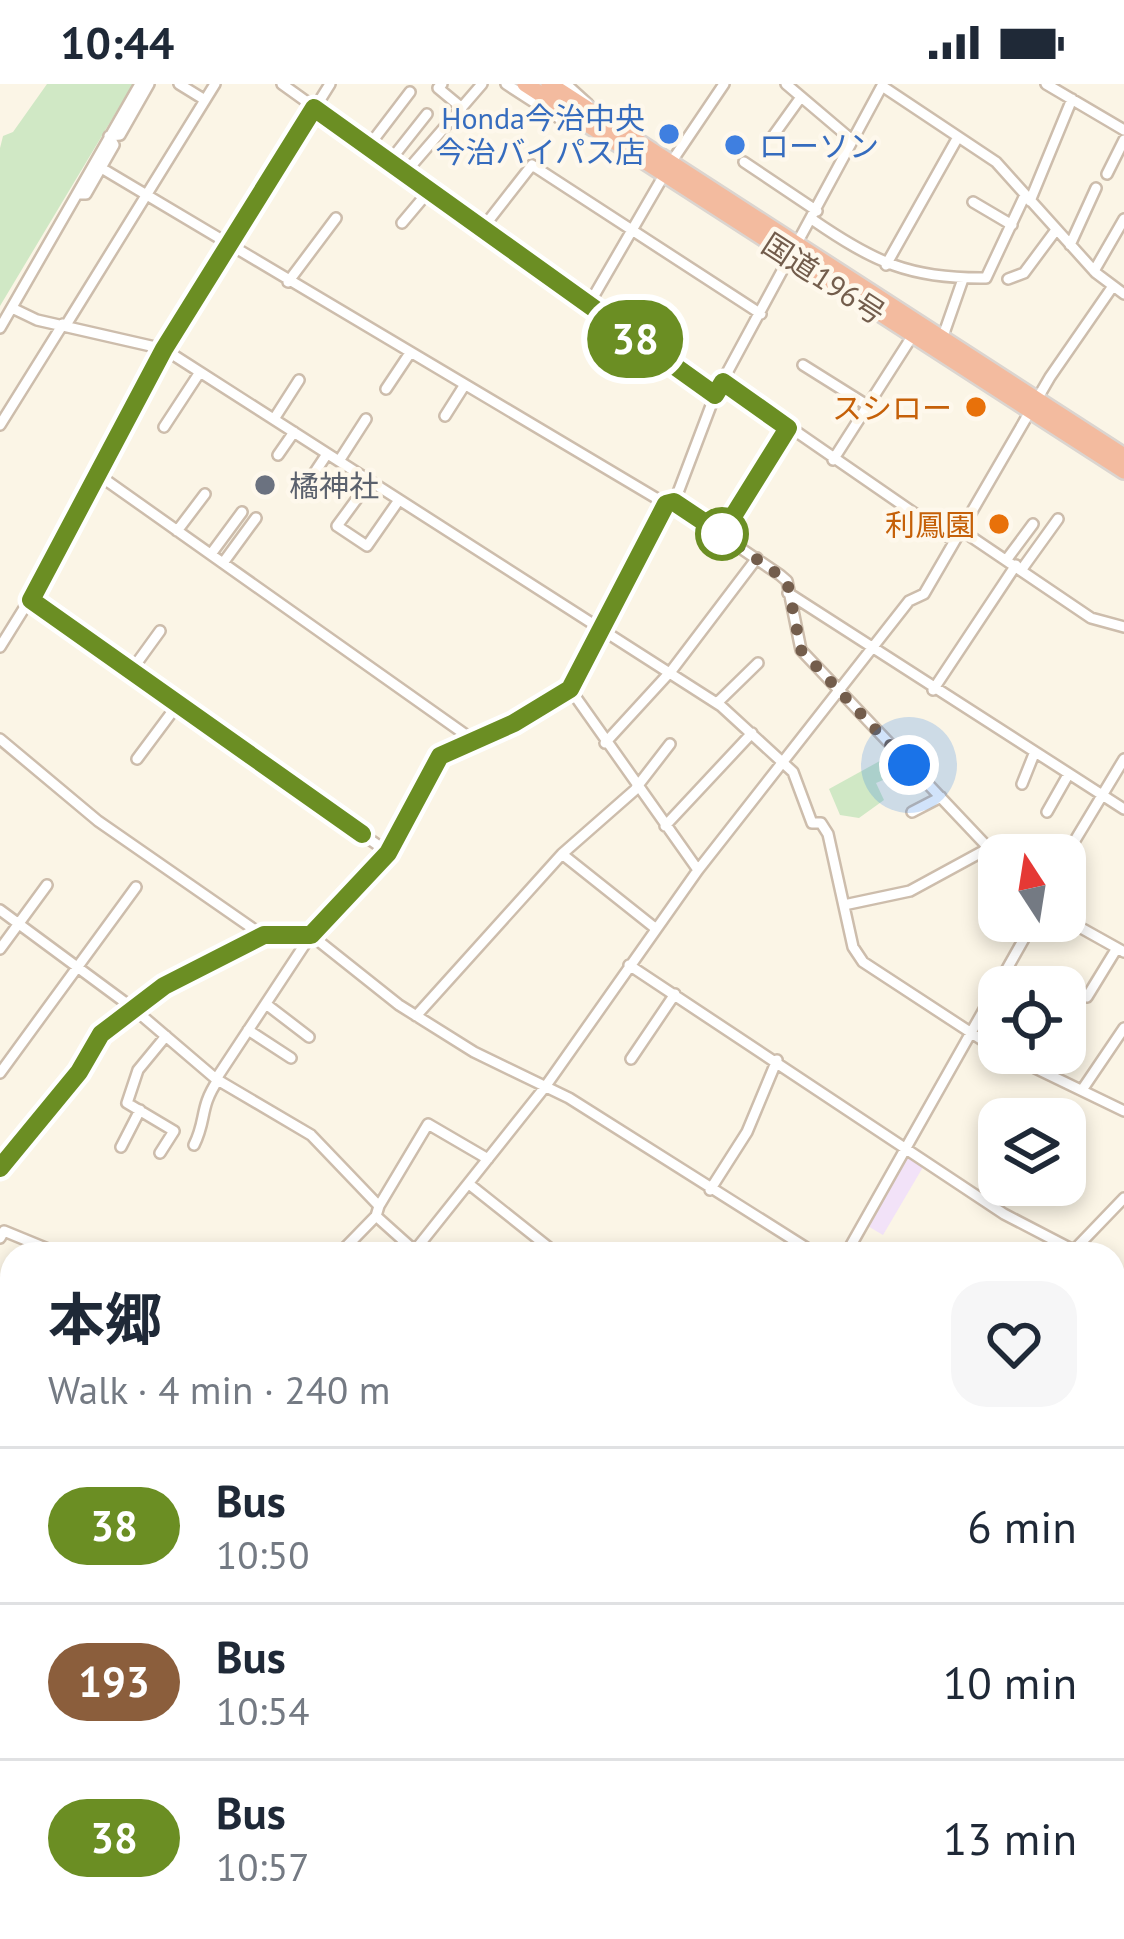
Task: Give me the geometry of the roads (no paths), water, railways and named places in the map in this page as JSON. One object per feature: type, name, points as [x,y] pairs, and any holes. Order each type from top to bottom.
[{"type":"highway","name":"国道196号","points":[[525,84],[592,120],[942,339],[1124,472]]},
{"type":"highway","name":"国道196号","points":[[549,84],[592,120]]},
{"type":"highway","name":"国道196号","points":[[797,252],[913,335],[1124,455]]},
{"type":"street","points":[[0,328],[140,84]]},
{"type":"street","points":[[109,136],[120,134],[149,84]]},
{"type":"street","points":[[179,84],[205,100]]},
{"type":"street","points":[[0,425],[215,84]]},
{"type":"street","points":[[282,84],[715,395]]},
{"type":"street","points":[[0,647],[100,476],[164,349],[330,84]]},
{"type":"street","points":[[442,84],[438,88],[462,108]]},
{"type":"street","points":[[405,173],[482,84]]},
{"type":"street","points":[[506,84],[560,119],[592,120],[583,88],[566,84]]},
{"type":"street","points":[[588,307],[667,170],[724,84]]},
{"type":"street","points":[[786,84],[851,140]]},
{"type":"street","points":[[1046,84],[1124,130]]},
{"type":"street","points":[[194,1145],[202,1130],[202,1106],[217,1079],[311,935],[388,853],[440,756],[570,689],[670,503],[715,395],[797,252],[883,85],[996,162],[1094,272],[1124,294]]},
{"type":"street","points":[[368,147],[410,92]]},
{"type":"street","points":[[773,136],[801,97]]},
{"type":"street","points":[[744,162],[886,265],[937,279],[991,275],[1072,99]]},
{"type":"street","points":[[389,162],[427,114]]},
{"type":"street","points":[[77,194],[86,194],[103,169],[114,145],[109,136]]},
{"type":"street","points":[[886,265],[958,137]]},
{"type":"street","points":[[1107,174],[1124,140]]},
{"type":"street","points":[[482,230],[532,165],[761,314]]},
{"type":"street","points":[[103,169],[757,558],[787,581],[801,650],[978,837]]},
{"type":"street","points":[[1070,245],[1096,188]]},
{"type":"street","points":[[402,223],[429,191]]},
{"type":"street","points":[[973,202],[1012,225]]},
{"type":"street","points":[[288,282],[336,218]]},
{"type":"street","points":[[1094,272],[1124,219]]},
{"type":"street","points":[[1008,279],[1024,273],[1056,230]]},
{"type":"street","points":[[942,339],[963,279]]},
{"type":"street","points":[[422,1242],[545,1087],[698,870],[841,694],[909,601],[924,594],[1034,406],[1113,286]]},
{"type":"street","points":[[12,308],[164,349],[717,703],[784,762],[812,823],[821,823],[828,834],[853,947],[863,962],[978,1040]]},
{"type":"street","points":[[832,460],[913,335]]},
{"type":"street","points":[[386,389],[410,353]]},
{"type":"street","points":[[803,365],[870,407]]},
{"type":"street","points":[[164,427],[200,372]]},
{"type":"street","points":[[274,419],[299,380]]},
{"type":"street","points":[[723,382],[953,540]]},
{"type":"street","points":[[445,416],[464,386]]},
{"type":"street","points":[[339,461],[366,419]]},
{"type":"street","points":[[722,534],[788,428]]},
{"type":"street","points":[[278,455],[294,432]]},
{"type":"street","points":[[313,475],[327,454]]},
{"type":"street","points":[[100,476],[473,740]]},
{"type":"street","points":[[370,481],[337,526],[367,546],[399,500]]},
{"type":"street","points":[[177,531],[205,494]]},
{"type":"street","points":[[211,554],[242,512]]},
{"type":"street","points":[[223,563],[256,518]]},
{"type":"street","points":[[1015,564],[1058,519]]},
{"type":"street","points":[[933,690],[1015,564],[1033,524]]},
{"type":"street","points":[[953,540],[964,532],[1091,618],[1124,627]]},
{"type":"street","points":[[605,743],[672,670],[757,558]]},
{"type":"street","points":[[788,593],[1124,809]]},
{"type":"street","points":[[31,600],[388,853]]},
{"type":"street","points":[[131,671],[160,631]]},
{"type":"street","points":[[717,703],[758,663]]},
{"type":"street","points":[[570,689],[698,870]]},
{"type":"street","points":[[137,759],[178,704]]},
{"type":"street","points":[[664,826],[752,733]]},
{"type":"street","points":[[0,740],[98,820],[264,935]]},
{"type":"street","points":[[416,1016],[562,854],[636,788],[670,744]]},
{"type":"street","points":[[1022,784],[1034,754]]},
{"type":"street","points":[[1079,834],[1124,759]]},
{"type":"street","points":[[1047,812],[1069,776]]},
{"type":"street","points":[[912,812],[941,797]]},
{"type":"street","points":[[844,905],[910,890],[978,853]]},
{"type":"street","points":[[562,854],[655,928]]},
{"type":"street","points":[[0,949],[47,885]]},
{"type":"street","points":[[0,1073],[136,887]]},
{"type":"street","points":[[0,910],[134,1009],[217,1079],[311,1135],[405,1242]]},
{"type":"street","points":[[1086,931],[1121,950],[1087,997]]},
{"type":"street","points":[[0,1168],[79,1072],[101,1034],[164,986],[264,935],[311,935],[416,1016],[545,1087],[796,1242]]},
{"type":"street","points":[[853,1242],[1022,942]]},
{"type":"street","points":[[628,965],[1004,1214],[1060,1242]]},
{"type":"street","points":[[631,1059],[675,994]]},
{"type":"street","points":[[266,1004],[309,1037]]},
{"type":"street","points":[[1084,1088],[1124,1028]]},
{"type":"street","points":[[248,1030],[290,1058]]},
{"type":"street","points":[[160,1153],[174,1131],[127,1102],[130,1086],[166,1036]]},
{"type":"street","points":[[710,1190],[747,1132],[777,1060]]},
{"type":"street","points":[[1052,1074],[1124,1112]]},
{"type":"street","points":[[121,1147],[140,1110]]},
{"type":"street","points":[[350,1242],[378,1211],[428,1124],[488,1159]]},
{"type":"street","points":[[469,1184],[542,1242]]},
{"type":"street","points":[[1086,1242],[1124,1198]]},
{"type":"street","points":[[0,1238],[4,1231],[31,1242]]},
{"type":"place","name":"Honda今治中央 今治バイパス店","points":[[669,134]]},
{"type":"place","name":"ローソン","points":[[735,145]]},
{"type":"place","name":"スシロー","points":[[976,407]]},
{"type":"place","name":"橘神社","points":[[265,485]]},
{"type":"place","name":"利鳳園","points":[[999,524]]}]
